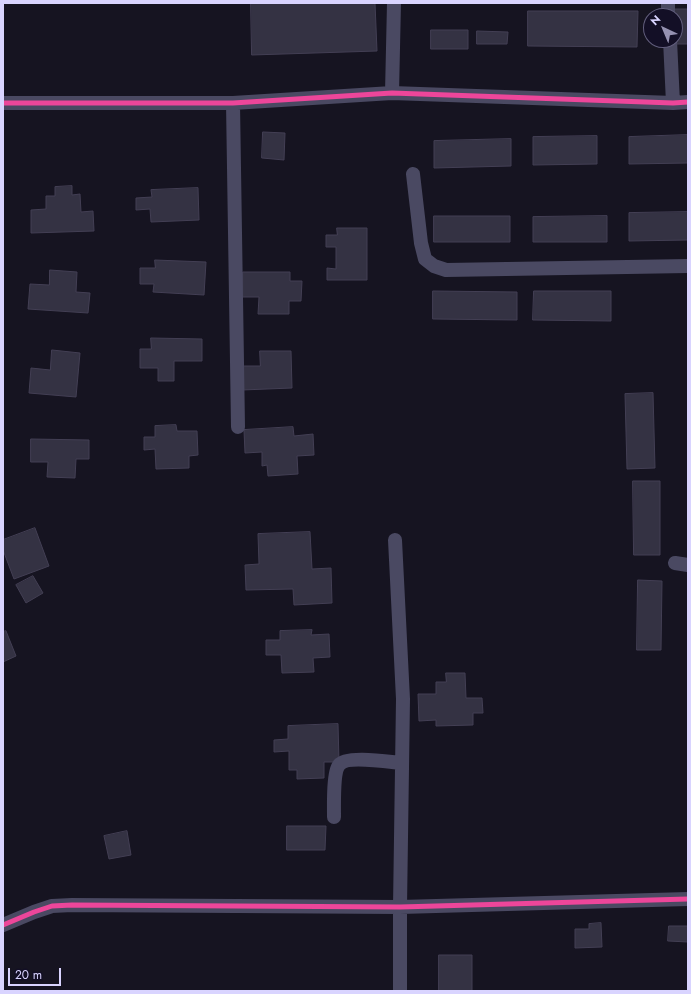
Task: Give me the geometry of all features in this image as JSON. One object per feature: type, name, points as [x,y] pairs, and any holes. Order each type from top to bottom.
[{"type":"street","points":[[392,93],[394,3]]},
{"type":"street","points":[[670,48],[673,103]]},
{"type":"street","points":[[3,103],[233,103],[392,93],[673,103],[688,102]]},
{"type":"street","points":[[233,103],[238,427]]},
{"type":"street","points":[[413,174],[421,243],[425,259],[434,266],[446,270],[688,266]]},
{"type":"street","points":[[396,540],[404,699],[400,991]]},
{"type":"street","points":[[334,817],[336,773],[338,766],[343,761],[352,760],[402,763]]},
{"type":"street","points":[[3,925],[52,906],[72,905],[400,907],[688,899]]},
{"type":"building","points":[[251,3],[375,3],[377,51],[252,55]]},
{"type":"building","points":[[683,9],[688,9],[688,44],[683,44]]},
{"type":"building","points":[[528,11],[638,11],[637,47],[528,46]]},
{"type":"building","points":[[431,30],[468,30],[468,49],[431,49]]},
{"type":"building","points":[[477,31],[508,32],[507,44],[477,44]]},
{"type":"building","points":[[263,132],[285,133],[284,160],[262,158]]},
{"type":"building","points":[[688,135],[688,163],[629,164],[629,137]]},
{"type":"building","points":[[597,136],[597,164],[533,165],[533,137]]},
{"type":"building","points":[[511,139],[511,166],[434,168],[434,141]]},
{"type":"building","points":[[72,186],[72,195],[80,194],[81,212],[93,211],[94,231],[31,233],[31,210],[46,209],[46,196],[55,196],[55,187]]},
{"type":"building","points":[[198,188],[199,220],[151,222],[150,209],[136,210],[136,198],[152,197],[151,190]]},
{"type":"building","points":[[688,212],[688,240],[629,241],[629,213]]},
{"type":"building","points":[[434,216],[510,216],[510,242],[434,242]]},
{"type":"building","points":[[607,216],[607,242],[533,242],[533,217]]},
{"type":"building","points":[[337,228],[367,228],[367,280],[327,280],[327,268],[336,269],[336,247],[326,247],[326,235],[337,235]]},
{"type":"building","points":[[155,260],[206,262],[204,295],[153,292],[154,284],[140,284],[140,268],[155,268]]},
{"type":"building","points":[[50,270],[77,272],[76,292],[90,293],[88,313],[28,309],[30,284],[49,285]]},
{"type":"building","points":[[243,272],[290,272],[290,281],[302,281],[301,301],[289,301],[289,314],[258,314],[259,297],[243,297]]},
{"type":"building","points":[[433,291],[517,292],[517,320],[433,319]]},
{"type":"building","points":[[534,291],[611,291],[611,321],[533,320]]},
{"type":"building","points":[[151,338],[202,339],[202,361],[174,361],[174,381],[158,381],[158,368],[140,368],[140,349],[151,349]]},
{"type":"building","points":[[52,350],[80,353],[76,397],[29,393],[31,368],[50,370]]},
{"type":"building","points":[[260,351],[291,351],[292,388],[242,390],[242,366],[260,366]]},
{"type":"building","points":[[653,393],[655,468],[627,469],[625,394]]},
{"type":"building","points":[[176,425],[177,431],[197,431],[198,455],[189,456],[189,468],[156,469],[155,449],[144,450],[144,437],[155,437],[155,426]]},
{"type":"building","points":[[293,427],[294,436],[313,434],[314,455],[297,456],[298,474],[268,476],[267,465],[262,466],[262,452],[245,453],[244,430]]},
{"type":"building","points":[[31,439],[89,440],[89,459],[76,459],[75,478],[47,477],[48,462],[31,462]]},
{"type":"building","points":[[633,481],[660,481],[660,555],[634,555]]},
{"type":"building","points":[[35,528],[49,566],[14,579],[3,550],[3,540]]},
{"type":"building","points":[[310,532],[312,569],[331,568],[332,603],[294,605],[293,589],[246,590],[245,565],[259,564],[258,534]]},
{"type":"building","points":[[33,576],[43,593],[26,603],[16,585]]},
{"type":"building","points":[[638,580],[662,581],[661,650],[637,650]]},
{"type":"building","points":[[312,630],[311,635],[329,634],[330,657],[313,658],[314,672],[282,673],[281,655],[266,655],[266,640],[280,640],[280,631]]},
{"type":"building","points":[[6,631],[16,656],[3,662],[3,632]]},
{"type":"building","points":[[446,673],[465,673],[466,698],[482,698],[483,713],[473,713],[473,725],[436,726],[436,720],[419,721],[418,694],[436,694],[436,682],[446,682]]},
{"type":"building","points":[[338,724],[339,762],[324,762],[324,778],[297,779],[297,770],[289,770],[289,751],[274,752],[274,740],[288,739],[288,726]]},
{"type":"building","points":[[287,826],[326,826],[325,850],[287,850]]},
{"type":"building","points":[[127,831],[131,855],[109,859],[104,836]]},
{"type":"building","points":[[601,923],[602,947],[575,948],[575,929],[589,929],[589,924]]},
{"type":"building","points":[[669,926],[688,926],[688,942],[668,941]]},
{"type":"building","points":[[439,955],[472,955],[472,991],[439,991]]},
{"type":"cycle path","points":[[3,103],[233,103],[392,93],[673,103],[688,102]]},
{"type":"cycle path","points":[[3,925],[52,906],[72,905],[400,907],[688,899]]}]
